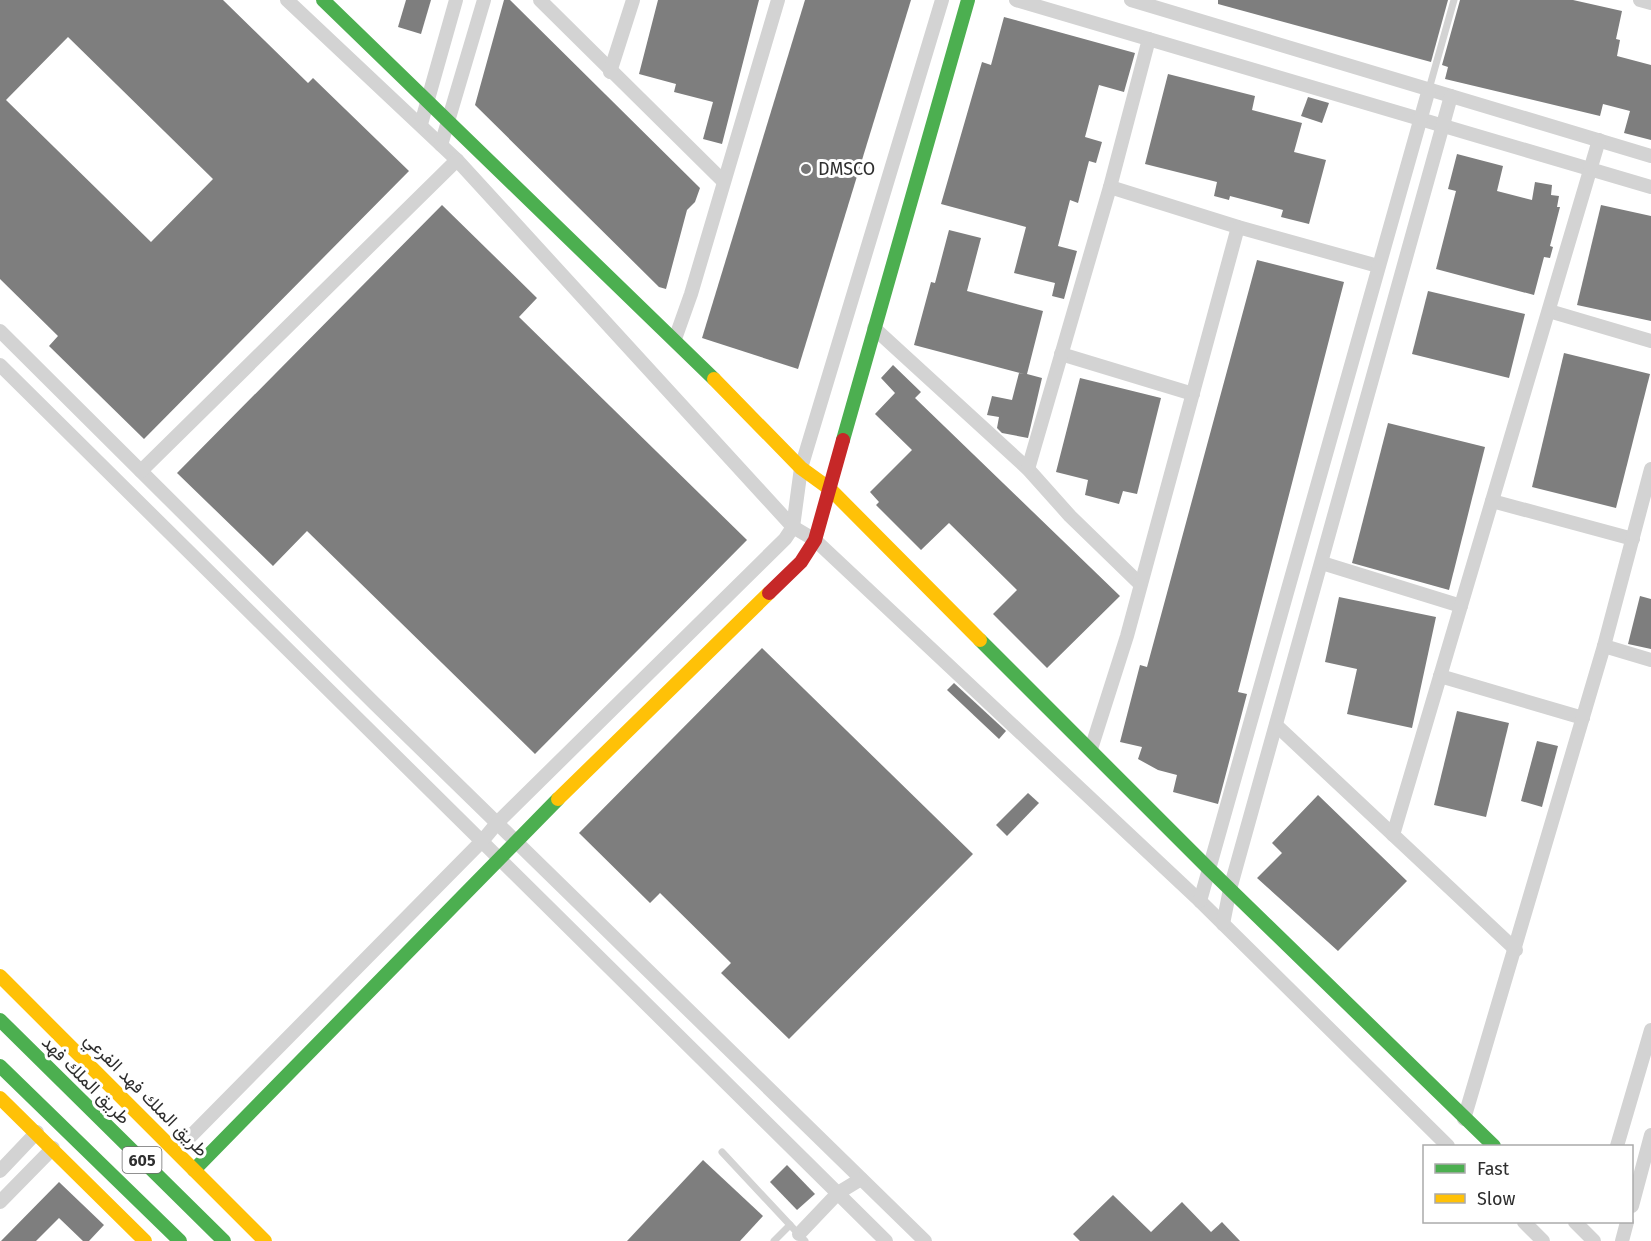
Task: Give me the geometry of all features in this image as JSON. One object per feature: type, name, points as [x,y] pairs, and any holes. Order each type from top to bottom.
[{"type":"main road","points":[[323,0],[675,339],[801,468],[830,489],[1208,868],[1493,1145]]},
{"type":"main road","points":[[194,1170],[500,859],[515,841],[801,562],[816,540],[968,0]]},
{"type":"main road","name":"طريق الملك فهد الفرعي","points":[[0,976],[177,1150],[265,1241]]},
{"type":"main road","name":"طريق الملك فهد","points":[[0,1020],[224,1241]]},
{"type":"main road","name":"605","points":[[0,1066],[180,1241]]},
{"type":"main road","points":[[0,1098],[146,1241]]},
{"type":"street","points":[[287,0],[441,144],[793,527],[816,540],[1200,901],[1447,1145]]},
{"type":"street","points":[[421,124],[456,0]]},
{"type":"street","points":[[441,144],[484,0]]},
{"type":"street","points":[[540,0],[610,72],[723,181]]},
{"type":"street","points":[[610,72],[633,0]]},
{"type":"street","points":[[675,339],[777,0]]},
{"type":"street","points":[[177,1150],[483,840],[498,822],[785,539],[793,527],[801,468],[942,0]]},
{"type":"street","points":[[1016,0],[1651,187]]},
{"type":"street","points":[[1131,0],[1651,156]]},
{"type":"street","points":[[1640,0],[1651,3]]},
{"type":"street","points":[[1028,469],[1110,187],[1149,39]]},
{"type":"street","points":[[1200,901],[1429,89]]},
{"type":"street","points":[[1223,924],[1230,889],[1451,96]]},
{"type":"street","points":[[1393,835],[1599,140]]},
{"type":"street","points":[[141,471],[456,160]]},
{"type":"street","points":[[1110,187],[1238,227],[1378,266]]},
{"type":"street","points":[[1091,749],[1128,636],[1140,584],[1238,227]]},
{"type":"street","points":[[1548,311],[1651,341]]},
{"type":"street","points":[[874,328],[1028,469],[1070,516],[1140,584]]},
{"type":"street","points":[[0,331],[374,703],[925,1241]]},
{"type":"street","points":[[1061,354],[1193,394]]},
{"type":"street","points":[[0,365],[483,840],[886,1241]]},
{"type":"street","points":[[1464,1119],[1516,950],[1604,646],[1651,469]]},
{"type":"street","points":[[1492,501],[1633,539]]},
{"type":"street","points":[[1322,563],[1461,606]]},
{"type":"street","points":[[1604,646],[1651,660]]},
{"type":"street","points":[[1440,676],[1583,718]]},
{"type":"street","points":[[1276,725],[1516,950]]},
{"type":"street","points":[[1617,1145],[1651,1030]]},
{"type":"street","points":[[0,1171],[37,1132]]},
{"type":"street","points":[[1633,1202],[1651,1135]]},
{"type":"street","points":[[0,1202],[53,1148]]},
{"type":"street","points":[[798,1233],[838,1193],[861,1179]]},
{"type":"street","points":[[1526,1223],[1543,1241]]},
{"type":"street","points":[[1577,1223],[1592,1239]]},
{"type":"street","points":[[1592,1239],[1595,1223]]},
{"type":"street","points":[[1622,1241],[1626,1223]]},
{"type":"lane","points":[[1429,89],[1454,0]]},
{"type":"lane","points":[[722,1152],[798,1233],[774,1241]]},
{"type":"building","points":[[0,0],[223,0],[308,83],[313,78],[409,171],[144,439],[49,346],[58,336],[0,279]],"holes":[[[68,37],[213,179],[151,242],[6,100]]]},
{"type":"building","points":[[406,0],[431,0],[421,34],[398,27]]},
{"type":"building","points":[[504,0],[510,0],[700,188],[695,202],[687,210],[666,289],[659,287],[475,105]]},
{"type":"building","points":[[658,0],[759,0],[722,144],[703,139],[713,102],[674,92],[676,84],[639,74]]},
{"type":"building","name":"DMSCO","points":[[805,0],[911,0],[798,369],[702,338]]},
{"type":"building","points":[[1218,0],[1448,0],[1431,62],[1218,4]]},
{"type":"building","points":[[1460,0],[1573,0],[1622,11],[1616,39],[1620,40],[1617,56],[1651,65],[1651,140],[1624,133],[1630,111],[1603,104],[1600,116],[1445,79],[1448,67],[1442,65]]},
{"type":"building","points":[[1004,17],[1135,53],[1124,92],[1099,85],[1085,137],[1102,142],[1096,163],[1089,161],[1078,203],[1070,200],[1058,246],[1077,251],[1064,299],[1052,296],[1055,283],[1014,273],[1026,227],[941,204],[982,62],[991,65]]},
{"type":"building","points":[[1168,74],[1255,96],[1252,110],[1302,123],[1294,152],[1326,160],[1309,224],[1281,217],[1283,210],[1230,196],[1229,200],[1214,196],[1217,182],[1145,164]]},
{"type":"building","points":[[1308,97],[1329,103],[1322,123],[1301,116]]},
{"type":"building","points":[[1457,154],[1503,166],[1497,191],[1532,200],[1535,182],[1552,185],[1551,195],[1559,196],[1557,207],[1560,207],[1550,246],[1553,247],[1550,258],[1544,257],[1534,295],[1436,269],[1456,191],[1448,189]]},
{"type":"building","points":[[442,205],[537,298],[519,317],[747,540],[535,754],[307,531],[273,566],[177,473]]},
{"type":"building","points":[[1601,205],[1651,216],[1651,321],[1577,305]]},
{"type":"building","points":[[949,230],[981,238],[967,291],[1043,311],[1027,374],[1042,378],[1028,438],[1002,433],[997,428],[999,417],[987,415],[992,396],[1012,400],[1019,373],[1024,374],[914,345],[931,282],[935,283]]},
{"type":"building","points":[[1257,260],[1344,282],[1238,692],[1247,694],[1218,804],[1173,792],[1177,775],[1158,770],[1138,759],[1142,747],[1120,742],[1140,665],[1147,667]]},
{"type":"building","points":[[1428,291],[1525,314],[1509,378],[1412,354]]},
{"type":"building","points":[[1564,353],[1650,374],[1616,508],[1532,487]]},
{"type":"building","points":[[893,365],[921,392],[915,398],[1120,596],[1047,668],[993,614],[1017,590],[949,523],[921,550],[876,505],[879,502],[870,492],[912,450],[875,414],[895,393],[881,378]]},
{"type":"building","points":[[1080,378],[1161,398],[1137,494],[1123,491],[1119,504],[1085,495],[1088,480],[1056,472]]},
{"type":"building","points":[[1388,423],[1485,447],[1449,590],[1352,563]]},
{"type":"building","points":[[1640,596],[1651,599],[1651,649],[1628,644]]},
{"type":"building","points":[[1339,597],[1436,617],[1412,728],[1347,714],[1357,669],[1325,662]]},
{"type":"building","points":[[762,648],[973,854],[789,1039],[721,973],[731,963],[660,893],[650,903],[579,833]]},
{"type":"building","points":[[954,683],[1006,731],[999,739],[947,690]]},
{"type":"building","points":[[1457,711],[1509,723],[1486,817],[1434,805]]},
{"type":"building","points":[[1537,741],[1558,746],[1542,807],[1521,801]]},
{"type":"building","points":[[1028,793],[1039,803],[1007,836],[996,825]]},
{"type":"building","points":[[1318,795],[1407,881],[1338,951],[1257,878],[1282,853],[1272,843]]},
{"type":"building","points":[[703,1160],[763,1216],[740,1241],[627,1241]]},
{"type":"building","points":[[787,1165],[815,1194],[797,1210],[770,1182]]},
{"type":"building","points":[[59,1182],[104,1225],[89,1241],[83,1241],[59,1218],[36,1241],[1,1241]]},
{"type":"building","points":[[1113,1195],[1151,1232],[1182,1202],[1211,1232],[1222,1222],[1240,1241],[1080,1241],[1073,1234]]},
{"type":"traffic: fast","points":[[323,0],[714,379]]},
{"type":"traffic: fast","points":[[843,440],[968,0]]},
{"type":"traffic: fast","points":[[980,640],[1208,868],[1493,1145]]},
{"type":"traffic: fast","points":[[194,1170],[558,799]]},
{"type":"traffic: fast","points":[[0,1020],[224,1241]]},
{"type":"traffic: fast","points":[[0,1066],[180,1241]]},
{"type":"traffic: slow","points":[[714,379],[801,468],[830,489],[980,640]]},
{"type":"traffic: slow","points":[[558,799],[769,593]]},
{"type":"traffic: slow","points":[[0,976],[265,1241]]},
{"type":"traffic: slow","points":[[0,1098],[145,1241]]},
{"type":"traffic: jam","points":[[769,593],[801,562],[815,540],[843,440]]},
{"type":"place","name":"DMSCO","points":[[806,169]]}]
